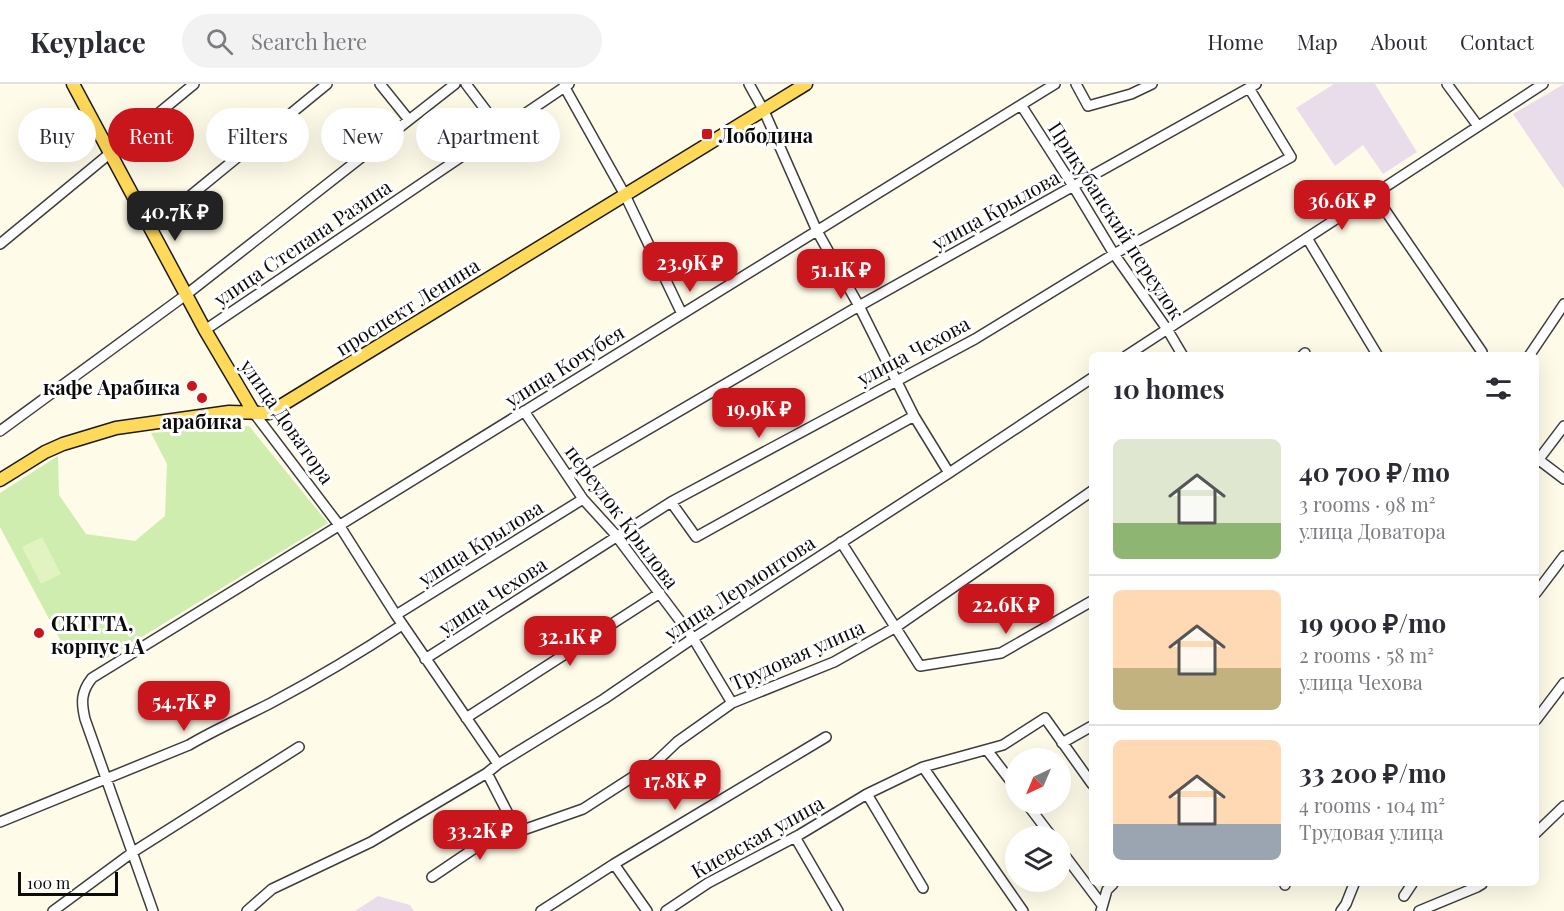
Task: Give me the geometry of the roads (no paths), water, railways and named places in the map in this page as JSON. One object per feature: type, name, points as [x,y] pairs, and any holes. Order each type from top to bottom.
[{"type":"main road","name":"улица Доватора","points":[[73,84],[108,148]]},
{"type":"main road","name":"проспект Ленина","points":[[0,480],[45,452],[93,434],[136,424],[229,412],[269,413],[806,84]]},
{"type":"main road","name":"улица Доватора","points":[[115,162],[205,330],[254,413]]},
{"type":"street","points":[[164,108],[194,84]]},
{"type":"street","points":[[151,228],[327,84]]},
{"type":"street","points":[[380,84],[409,120]]},
{"type":"street","points":[[0,431],[187,294],[455,84]]},
{"type":"street","points":[[466,84],[484,108]]},
{"type":"street","points":[[749,84],[764,111],[817,231],[860,306],[914,416],[950,473]]},
{"type":"street","name":"улица Кочубея","points":[[106,778],[82,705],[82,695],[92,678],[1055,84]]},
{"type":"street","points":[[1076,84],[1088,106],[1131,94],[1152,84]]},
{"type":"street","points":[[1447,84],[1478,126]]},
{"type":"street","points":[[1132,352],[1543,84]]},
{"type":"street","points":[[567,85],[625,195],[682,314]]},
{"type":"street","name":"улица Степана Разина","points":[[532,108],[567,85]]},
{"type":"street","name":"улица Крылова","points":[[568,476],[860,306],[1252,86]]},
{"type":"street","name":"улица Чехова","points":[[425,659],[671,502],[975,339],[1114,254],[1291,157],[1252,86]]},
{"type":"street","name":"Прикубанский переулок","points":[[1021,105],[1114,254],[1181,352]]},
{"type":"street","points":[[0,244],[108,154]]},
{"type":"street","name":"улица Степана Разина","points":[[205,330],[452,162]]},
{"type":"street","points":[[1374,194],[1482,352]]},
{"type":"street","points":[[1307,238],[1376,352]]},
{"type":"street","points":[[1532,352],[1564,304]]},
{"type":"street","name":"улица Лермонтова","points":[[247,911],[272,889],[371,842],[487,773],[604,699],[693,638],[950,473],[1089,380]]},
{"type":"street","name":"переулок Крылова","points":[[524,411],[583,499],[617,537],[693,638],[732,703]]},
{"type":"street","name":"улица Доватора","points":[[254,413],[339,525],[402,625],[498,764]]},
{"type":"street","points":[[671,502],[696,537],[914,416]]},
{"type":"street","points":[[1539,458],[1564,426]]},
{"type":"street","points":[[1539,462],[1564,479]]},
{"type":"street","name":"Трудовая улица","points":[[512,823],[516,829],[524,830],[583,809],[656,762],[677,742],[732,703],[834,662],[896,627],[1089,493]]},
{"type":"street","name":"улица Крылова","points":[[396,615],[583,499]]},
{"type":"street","points":[[842,542],[920,666],[1001,653],[1089,602]]},
{"type":"street","points":[[1539,589],[1564,556]]},
{"type":"street","points":[[466,718],[660,593]]},
{"type":"street","points":[[0,822],[189,745],[213,730],[270,704],[359,653],[402,625]]},
{"type":"street","points":[[1539,716],[1564,683]]},
{"type":"street","name":"Киевская улица","points":[[666,911],[708,883],[795,837],[867,794],[923,767],[1003,745],[1046,718],[1089,777]]},
{"type":"street","points":[[1062,743],[1089,728]]},
{"type":"street","points":[[541,911],[614,864],[826,737]]},
{"type":"street","points":[[53,911],[133,852],[299,747]]},
{"type":"street","points":[[987,750],[1005,774]]},
{"type":"street","points":[[923,767],[1023,911]]},
{"type":"street","points":[[432,877],[512,823],[487,773]]},
{"type":"street","points":[[106,778],[153,911]]},
{"type":"street","points":[[867,794],[923,888]]},
{"type":"street","points":[[1539,830],[1564,806]]},
{"type":"street","points":[[1035,814],[1044,826]]},
{"type":"street","points":[[795,837],[838,911]]},
{"type":"street","points":[[614,864],[647,911]]},
{"type":"street","points":[[1071,865],[1101,908]]},
{"type":"street","points":[[1101,908],[1107,890],[1111,886]]},
{"type":"street","points":[[1341,911],[1353,886]]},
{"type":"street","points":[[1404,896],[1411,886]]},
{"type":"street","points":[[1419,911],[1479,886]]},
{"type":"place","name":"Лободина","points":[[707,134]]},
{"type":"place","name":"кафе Арабика","points":[[192,386]]},
{"type":"place","name":"арабика","points":[[202,398]]},
{"type":"place","name":"СКГГТА, корпус 1А","points":[[39,633]]}]
